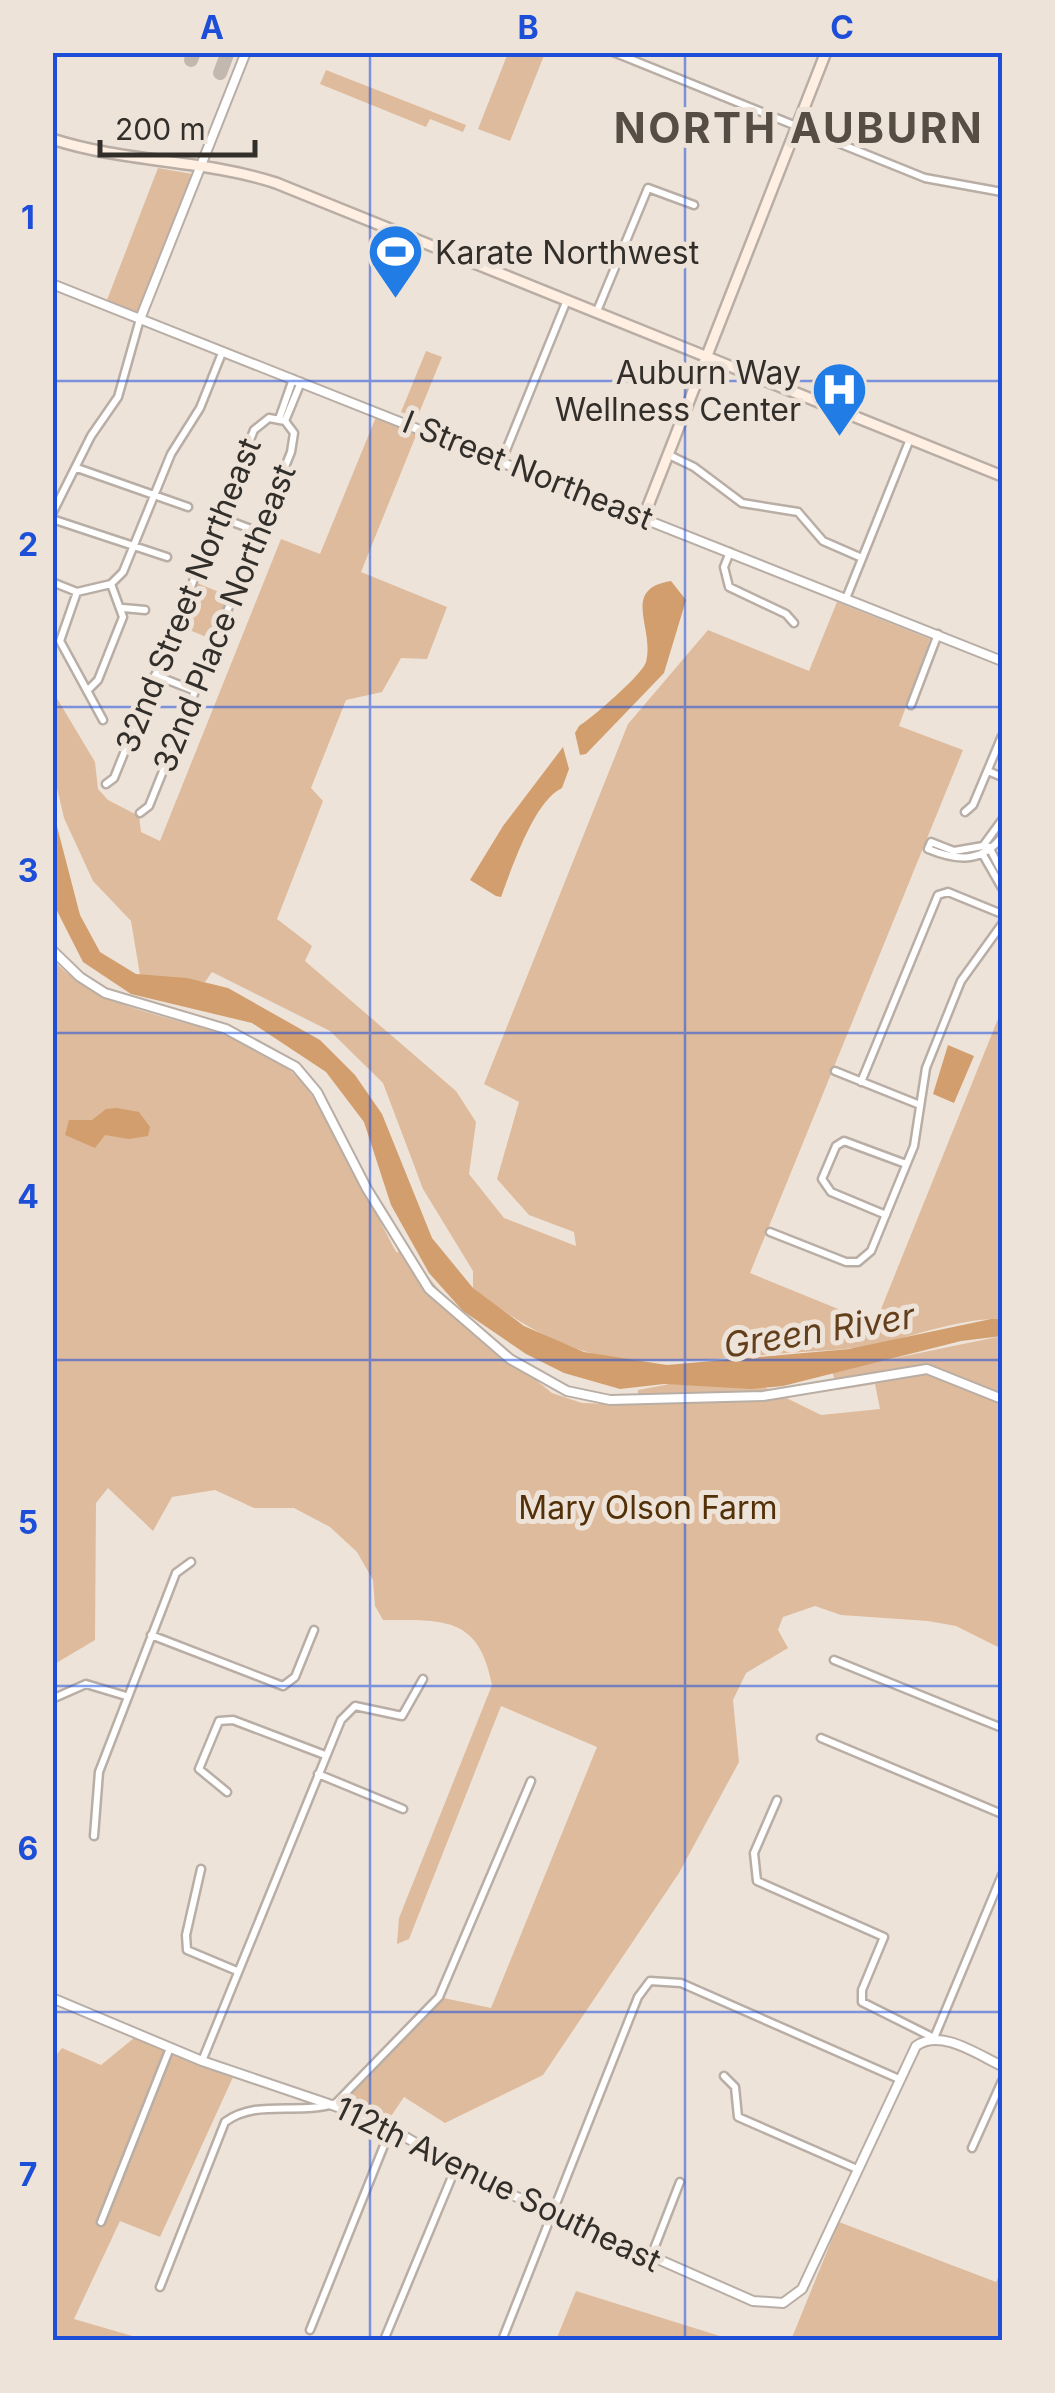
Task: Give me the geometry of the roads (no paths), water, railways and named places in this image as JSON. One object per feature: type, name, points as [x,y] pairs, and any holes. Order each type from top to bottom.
[{"type":"main road","points":[[644,516],[826,52]]},
{"type":"main road","points":[[52,139],[134,160],[200,167],[276,183],[1002,476]]},
{"type":"street","points":[[167,556],[52,516],[96,427],[118,397],[140,320],[246,52]]},
{"type":"street","points":[[613,52],[925,178],[1002,192]]},
{"type":"street","points":[[596,311],[650,187],[694,204]]},
{"type":"street","name":"I Street Northeast","points":[[52,284],[1002,660]]},
{"type":"street","points":[[502,460],[567,298]]},
{"type":"street","points":[[52,582],[78,592],[111,584],[122,575],[155,494],[222,353]]},
{"type":"street","name":"32nd Street Northeast","points":[[106,784],[114,778],[254,430],[264,420],[282,420],[297,381]]},
{"type":"street","name":"32nd Place Northeast","points":[[140,813],[149,806],[293,444],[293,429],[282,420]]},
{"type":"street","points":[[847,596],[911,438]]},
{"type":"street","points":[[669,455],[694,467],[742,504],[798,512],[820,539],[862,558]]},
{"type":"street","points":[[77,468],[188,506]]},
{"type":"street","points":[[219,517],[259,532]]},
{"type":"street","points":[[731,550],[724,568],[728,586],[786,614],[794,623]]},
{"type":"street","points":[[87,691],[98,680],[123,608],[111,584]]},
{"type":"street","points":[[78,592],[60,639],[103,720]]},
{"type":"street","points":[[123,608],[145,610]]},
{"type":"street","points":[[911,705],[938,633]]},
{"type":"street","points":[[155,675],[195,691]]},
{"type":"street","points":[[965,812],[973,805],[1002,736]]},
{"type":"street","points":[[988,771],[1002,777]]},
{"type":"street","points":[[985,849],[1002,820]]},
{"type":"street","points":[[985,849],[954,851],[930,842],[928,848],[962,859],[985,849],[1002,837]]},
{"type":"street","points":[[985,849],[1002,872]]},
{"type":"street","points":[[985,849],[1002,888]]},
{"type":"street","points":[[861,1082],[936,900],[945,892],[1002,914]]},
{"type":"street","points":[[770,1232],[846,1262],[864,1259],[917,1135],[926,1068],[961,982],[1002,924]]},
{"type":"street","points":[[52,950],[70,970],[105,993],[216,1026],[272,1051],[296,1067],[317,1092],[429,1289],[530,1374],[583,1397],[610,1400],[783,1394],[927,1369],[1002,1399]]},
{"type":"street","points":[[834,1071],[920,1105]]},
{"type":"street","points":[[886,1215],[831,1192],[822,1183],[838,1144],[850,1142],[906,1164]]},
{"type":"street","points":[[94,1836],[95,1785],[126,1696],[176,1573],[191,1562]]},
{"type":"street","points":[[151,1635],[288,1686],[314,1630]]},
{"type":"street","points":[[834,1660],[1002,1728]]},
{"type":"street","points":[[202,2062],[325,1755],[350,1708],[367,1707],[402,1716],[423,1679]]},
{"type":"street","points":[[52,1699],[86,1684],[126,1696]]},
{"type":"street","points":[[227,1792],[200,1769],[216,1725],[224,1719],[325,1755]]},
{"type":"street","points":[[821,1738],[1002,1814]]},
{"type":"street","points":[[318,1774],[403,1809]]},
{"type":"street","points":[[160,2287],[225,2122],[244,2112],[323,2108],[336,2103],[439,1997],[531,1781]]},
{"type":"street","points":[[777,1800],[754,1853],[758,1881],[884,1937],[862,1990],[862,2002],[1002,2066]]},
{"type":"street","points":[[201,1869],[186,1935],[187,1950],[236,1971]]},
{"type":"street","points":[[724,2076],[734,2087],[738,2117],[856,2169],[916,2046],[934,2038],[1002,1876]]},
{"type":"street","points":[[502,2340],[638,1998],[650,1981],[681,1983],[899,2079]]},
{"type":"street","name":"112th Avenue Southeast","points":[[52,1998],[202,2062],[336,2103],[554,2215],[753,2301],[776,2305],[789,2301],[802,2289],[856,2169]]},
{"type":"street","points":[[100,2222],[170,2048]]},
{"type":"street","points":[[972,2148],[1002,2080]]},
{"type":"street","points":[[310,2330],[391,2128]]},
{"type":"street","points":[[384,2340],[456,2168]]},
{"type":"street","points":[[650,2259],[680,2182]]},
{"type":"place","name":"Karate Northwest","points":[[396,301]]},
{"type":"place","name":"Auburn Way Wellness Center","points":[[840,439]]},
{"type":"district","name":"NORTH AUBURN","points":[[799,127]]},
{"type":"water label","name":"Green River","points":[[819,1330]]},
{"type":"park label","name":"Mary Olson Farm","points":[[648,1507]]}]
